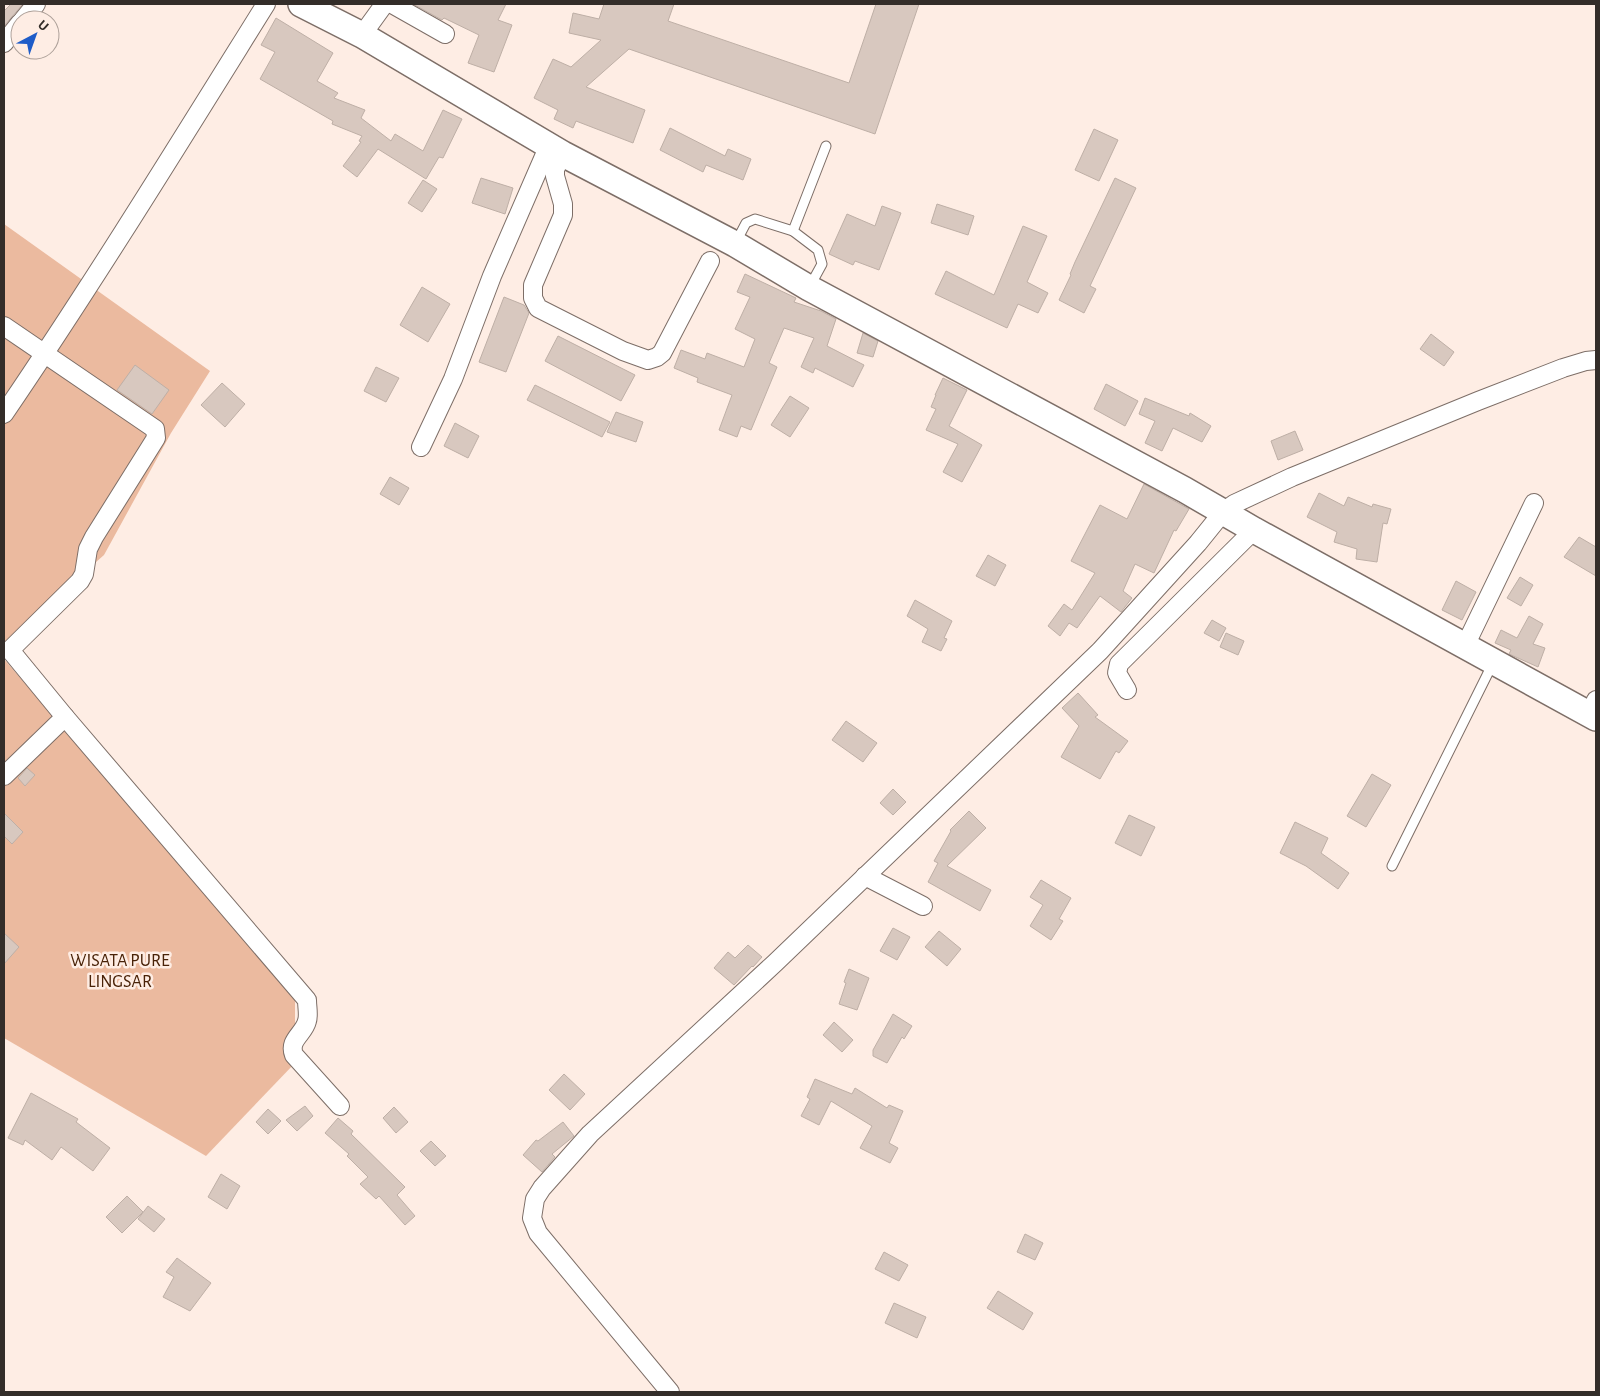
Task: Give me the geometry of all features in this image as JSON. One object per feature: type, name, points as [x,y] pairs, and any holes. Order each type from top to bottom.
[{"type":"street","points":[[4,414],[122,235],[266,4]]},
{"type":"street","points":[[301,4],[362,35],[556,149],[735,244],[809,288],[1185,490],[1464,646],[1594,710]]},
{"type":"street","points":[[362,35],[382,6],[386,4]]},
{"type":"street","points":[[392,4],[445,34]]},
{"type":"street","points":[[556,149],[555,176],[563,204],[563,215],[533,285],[533,298],[538,308],[623,351],[648,360],[658,357],[662,353],[710,262]]},
{"type":"street","points":[[421,447],[453,379],[492,276],[556,149]]},
{"type":"street","points":[[4,326],[155,430],[156,438],[94,537],[88,549],[84,574],[80,582],[7,647],[65,718],[307,1000],[308,1020],[293,1044],[292,1050],[294,1055],[340,1106]]},
{"type":"street","points":[[670,1392],[538,1233],[532,1218],[535,1199],[542,1188],[590,1134],[775,963],[1100,651],[1198,543],[1223,512],[1234,504],[1292,477],[1478,401],[1562,368],[1596,360]]},
{"type":"street","points":[[1464,646],[1534,503]]},
{"type":"street","points":[[1127,690],[1117,673],[1119,664],[1254,530]]},
{"type":"street","points":[[4,776],[65,718]]},
{"type":"street","points":[[865,876],[922,906]]},
{"type":"lane","points":[[792,231],[826,146]]},
{"type":"lane","points":[[735,244],[746,223],[755,220],[792,231],[818,250],[822,264],[809,288]]},
{"type":"lane","points":[[1392,866],[1494,660]]},
{"type":"green space","points":[[4,224],[210,371],[171,433],[104,555],[4,643]]},
{"type":"green space","name":"WISATA PURE LINGSAR","points":[[4,659],[295,996],[295,1063],[206,1156],[4,1038]]},
{"type":"building","points":[[11,4],[23,4],[18,10],[10,10],[10,19],[4,26],[4,11]]},
{"type":"building","points":[[413,4],[506,4],[498,20],[512,25],[494,72],[468,63],[479,35],[444,18],[442,20]]},
{"type":"building","points":[[604,4],[674,4],[668,21],[849,83],[876,4],[919,4],[875,134],[629,49],[586,87],[645,110],[633,143],[576,121],[573,128],[554,119],[558,110],[534,98],[553,59],[571,67],[601,40],[569,33],[573,13],[599,19]]},
{"type":"building","points":[[276,18],[333,53],[317,81],[338,93],[334,98],[365,110],[361,118],[391,141],[395,134],[423,151],[443,110],[462,119],[443,158],[439,157],[426,179],[378,149],[357,177],[343,166],[361,142],[359,141],[362,136],[332,124],[333,121],[260,79],[275,52],[261,45]]},
{"type":"building","points":[[670,128],[725,156],[728,149],[751,159],[743,180],[706,165],[703,172],[660,150]]},
{"type":"building","points":[[1094,129],[1118,140],[1099,181],[1075,170]]},
{"type":"building","points":[[481,178],[513,188],[505,214],[472,203]]},
{"type":"building","points":[[1115,178],[1136,188],[1090,286],[1096,289],[1084,313],[1059,300]]},
{"type":"building","points":[[423,180],[437,189],[422,212],[408,203]]},
{"type":"building","points":[[937,204],[974,216],[968,235],[931,223]]},
{"type":"building","points":[[882,206],[901,213],[879,270],[855,261],[853,265],[829,254],[847,214],[875,226]]},
{"type":"building","points":[[1023,226],[1047,236],[1027,282],[1048,293],[1038,313],[1018,304],[1007,328],[935,294],[946,271],[994,295]]},
{"type":"building","points":[[745,274],[796,298],[794,302],[821,311],[836,319],[827,346],[864,365],[853,387],[815,368],[813,373],[801,367],[814,338],[784,328],[769,363],[777,367],[751,430],[741,426],[737,437],[719,430],[732,395],[697,382],[698,378],[674,368],[681,350],[705,359],[707,353],[744,367],[755,339],[735,329],[750,297],[737,292]]},
{"type":"building","points":[[422,287],[450,304],[428,342],[400,325]]},
{"type":"building","points":[[504,297],[524,305],[529,313],[506,372],[479,362]]},
{"type":"building","points":[[863,333],[878,341],[873,357],[857,353]]},
{"type":"building","points":[[1431,334],[1454,352],[1444,366],[1420,349]]},
{"type":"building","points":[[558,336],[635,375],[621,401],[545,361]]},
{"type":"building","points":[[135,365],[169,390],[152,414],[117,390]]},
{"type":"building","points":[[376,367],[399,378],[386,402],[364,391]]},
{"type":"building","points":[[943,378],[967,390],[949,426],[982,445],[962,482],[943,472],[958,444],[926,430],[936,409],[931,407]]},
{"type":"building","points":[[222,383],[245,404],[225,427],[201,405]]},
{"type":"building","points":[[1106,384],[1138,401],[1125,426],[1094,409]]},
{"type":"building","points":[[535,385],[610,422],[602,437],[527,400]]},
{"type":"building","points":[[790,396],[809,408],[790,437],[771,425]]},
{"type":"building","points":[[1145,398],[1189,416],[1190,413],[1211,426],[1202,442],[1173,428],[1162,451],[1145,443],[1155,421],[1139,414]]},
{"type":"building","points":[[616,412],[643,422],[636,442],[607,432]]},
{"type":"building","points":[[455,423],[479,436],[468,458],[444,446]]},
{"type":"building","points":[[1295,431],[1303,450],[1278,460],[1271,441]]},
{"type":"building","points":[[390,477],[409,488],[399,505],[380,494]]},
{"type":"building","points":[[1144,484],[1189,509],[1176,531],[1174,530],[1154,573],[1135,564],[1123,591],[1132,598],[1121,612],[1100,596],[1077,628],[1069,623],[1060,636],[1048,626],[1064,604],[1072,610],[1095,573],[1071,561],[1100,505],[1127,519]]},
{"type":"building","points":[[1319,493],[1344,506],[1348,497],[1372,507],[1373,504],[1391,509],[1387,524],[1383,523],[1377,562],[1356,559],[1357,549],[1334,542],[1337,532],[1307,517]]},
{"type":"building","points":[[1579,537],[1596,547],[1596,576],[1564,557]]},
{"type":"building","points":[[988,555],[1006,565],[995,586],[976,576]]},
{"type":"building","points":[[1520,577],[1533,585],[1521,606],[1507,598]]},
{"type":"building","points":[[1456,581],[1476,592],[1462,620],[1442,610]]},
{"type":"building","points":[[915,600],[952,621],[944,638],[947,639],[941,651],[922,642],[928,629],[907,616]]},
{"type":"building","points":[[1529,616],[1543,624],[1533,644],[1545,648],[1538,667],[1509,654],[1511,650],[1495,643],[1501,630],[1517,638]]},
{"type":"building","points":[[1212,620],[1226,628],[1219,641],[1204,633]]},
{"type":"building","points":[[1226,633],[1244,641],[1238,655],[1220,647]]},
{"type":"building","points":[[1078,693],[1098,715],[1095,717],[1128,741],[1119,753],[1116,751],[1100,779],[1061,757],[1079,726],[1062,708]]},
{"type":"building","points":[[846,721],[877,743],[863,762],[832,740]]},
{"type":"building","points":[[27,768],[35,775],[25,786],[18,778]]},
{"type":"building","points":[[1372,774],[1391,785],[1366,827],[1347,816]]},
{"type":"building","points":[[893,789],[906,802],[893,815],[880,803]]},
{"type":"building","points":[[969,811],[986,828],[947,866],[991,890],[980,911],[928,882],[938,863],[934,861],[950,830]]},
{"type":"building","points":[[4,813],[23,832],[12,844],[4,836]]},
{"type":"building","points":[[1129,815],[1155,827],[1141,856],[1115,843]]},
{"type":"building","points":[[1295,822],[1328,838],[1321,853],[1349,873],[1338,889],[1306,866],[1280,853]]},
{"type":"building","points":[[1041,880],[1071,898],[1059,919],[1063,921],[1051,940],[1030,926],[1043,905],[1030,897]]},
{"type":"building","points":[[893,928],[910,937],[897,960],[880,951]]},
{"type":"building","points":[[939,931],[961,949],[947,966],[925,947]]},
{"type":"building","points":[[4,933],[19,947],[4,964]]},
{"type":"building","points":[[748,945],[762,957],[734,985],[714,968],[728,952],[735,958]]},
{"type":"building","points":[[849,969],[869,978],[857,1010],[839,1004]]},
{"type":"building","points":[[893,1014],[912,1026],[904,1039],[902,1037],[887,1063],[873,1056],[873,1050]]},
{"type":"building","points":[[834,1022],[853,1040],[842,1052],[823,1035]]},
{"type":"building","points":[[564,1074],[585,1094],[570,1110],[549,1090]]},
{"type":"building","points":[[815,1079],[852,1094],[855,1088],[887,1108],[889,1105],[903,1111],[889,1143],[898,1148],[890,1163],[860,1148],[872,1126],[831,1101],[819,1125],[801,1116],[810,1099],[807,1097]]},
{"type":"building","points":[[31,1093],[78,1119],[76,1122],[110,1148],[93,1171],[61,1147],[52,1160],[25,1140],[23,1145],[8,1138]]},
{"type":"building","points":[[305,1106],[313,1116],[297,1131],[286,1120]]},
{"type":"building","points":[[394,1107],[408,1122],[396,1133],[383,1118]]},
{"type":"building","points":[[268,1109],[281,1121],[268,1134],[256,1122]]},
{"type":"building","points":[[338,1118],[353,1131],[351,1134],[405,1187],[397,1195],[415,1216],[405,1225],[379,1196],[376,1199],[360,1184],[368,1177],[347,1156],[349,1154],[325,1133]]},
{"type":"building","points":[[563,1122],[574,1136],[552,1154],[555,1157],[542,1172],[523,1155],[536,1140],[538,1141]]},
{"type":"building","points":[[431,1141],[446,1156],[435,1166],[420,1151]]},
{"type":"building","points":[[221,1174],[240,1186],[227,1209],[208,1197]]},
{"type":"building","points":[[127,1196],[143,1212],[122,1233],[106,1217]]},
{"type":"building","points":[[148,1206],[165,1219],[154,1232],[138,1219]]},
{"type":"building","points":[[1025,1234],[1043,1243],[1035,1260],[1017,1252]]},
{"type":"building","points":[[884,1252],[908,1265],[899,1281],[875,1269]]},
{"type":"building","points":[[177,1258],[211,1283],[190,1311],[163,1297],[174,1277],[166,1272]]},
{"type":"building","points":[[998,1291],[1033,1313],[1023,1330],[987,1308]]},
{"type":"building","points":[[894,1303],[926,1317],[917,1338],[885,1323]]}]
